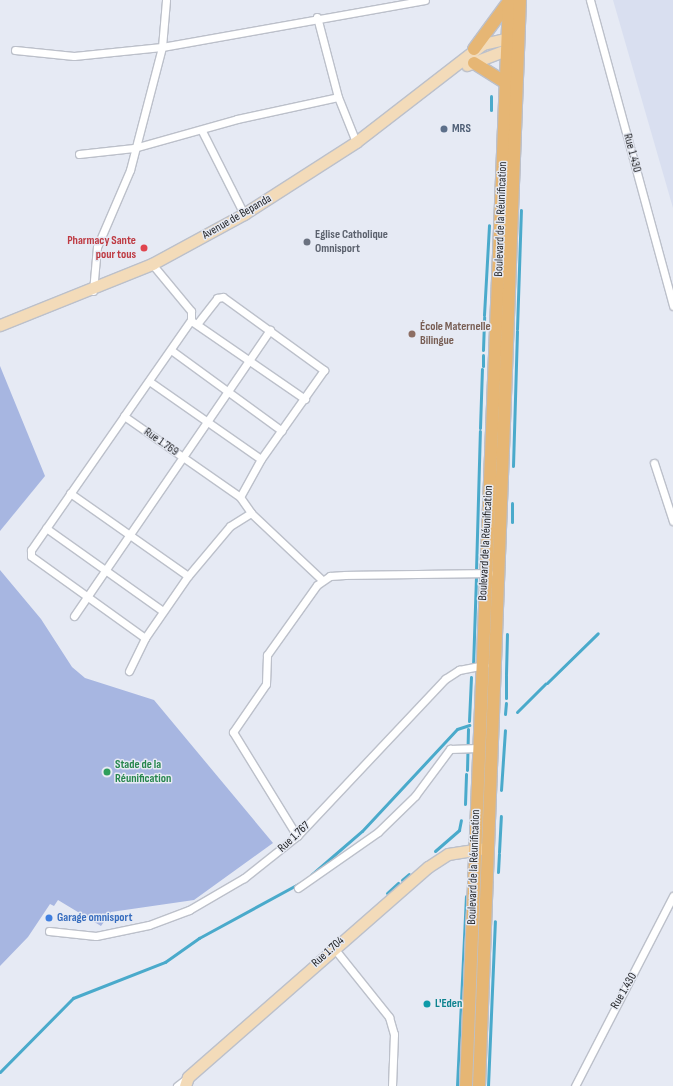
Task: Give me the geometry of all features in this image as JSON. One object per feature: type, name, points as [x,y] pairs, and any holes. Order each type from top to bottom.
[{"type":"main road","name":"Boulevard de la Réunification","points":[[466,1086],[480,665],[506,83],[513,42],[512,0]]},
{"type":"main road","points":[[474,49],[512,0]]},
{"type":"main road","name":"Avenue de Bepanda","points":[[0,325],[92,291],[152,264],[244,214],[356,142],[451,69],[474,49],[490,40],[513,42]]},
{"type":"main road","points":[[479,1086],[490,848],[499,573],[513,42]]},
{"type":"main road","name":"Avenue de Bepanda","points":[[451,69],[474,63],[513,42]]},
{"type":"main road","points":[[474,63],[506,83]]},
{"type":"main road","name":"Rue 1.704","points":[[187,1082],[334,947],[439,859],[475,847],[490,848]]},
{"type":"street","points":[[92,291],[97,247],[127,181],[134,148],[162,47],[166,0]]},
{"type":"street","points":[[15,50],[74,56],[162,47],[318,17],[425,0]]},
{"type":"street","name":"Rue 1.430","points":[[590,0],[673,306]]},
{"type":"street","points":[[318,17],[338,97],[356,142]]},
{"type":"street","points":[[79,154],[134,148],[202,131],[237,119],[338,97]]},
{"type":"street","points":[[202,131],[244,214]]},
{"type":"street","points":[[152,264],[191,311],[194,322],[250,359],[305,399]]},
{"type":"street","points":[[145,638],[31,556],[46,528],[171,350],[194,322],[220,296],[270,330],[324,370],[282,431],[260,459],[240,497]]},
{"type":"street","points":[[74,616],[184,458],[270,330]]},
{"type":"street","points":[[171,350],[282,431]]},
{"type":"street","points":[[149,381],[260,459]]},
{"type":"street","name":"Rue 1.769","points":[[124,416],[240,497],[251,513],[322,580]]},
{"type":"street","points":[[654,463],[673,520]]},
{"type":"street","points":[[70,493],[188,576]]},
{"type":"street","points":[[129,671],[145,638],[188,576],[225,530],[251,513]]},
{"type":"street","points":[[46,528],[106,569],[163,611]]},
{"type":"street","points":[[297,836],[233,732],[266,684],[267,655],[322,580],[345,575],[499,573]]},
{"type":"street","name":"Rue 1.767","points":[[49,931],[96,936],[149,925],[189,910],[244,878],[297,836],[445,679],[459,670],[480,665],[495,665]]},
{"type":"street","points":[[298,888],[358,849],[378,832],[415,796],[450,749],[478,748]]},
{"type":"street","name":"Rue 1.430","points":[[575,1086],[673,896]]},
{"type":"street","points":[[334,947],[389,1017],[394,1034],[392,1086]]},
{"type":"street","points":[[177,1086],[187,1082]]},
{"type":"shaded area","points":[[613,0],[673,0],[673,208]]},
{"type":"shaded area","points":[[0,366],[45,476],[0,531]]},
{"type":"shaded area","name":"Stade de la Réunification","points":[[0,570],[41,619],[72,667],[85,678],[154,700],[273,843],[194,900],[111,912],[101,926],[58,900],[54,906],[50,904],[28,937],[0,966]]},
{"type":"waterway","points":[[491,96],[491,110]]},
{"type":"waterway","points":[[517,329],[521,210]]},
{"type":"waterway","points":[[484,315],[489,225]]},
{"type":"waterway","points":[[483,350],[484,317]]},
{"type":"waterway","points":[[513,466],[517,331]]},
{"type":"waterway","points":[[483,355],[483,366]]},
{"type":"waterway","points":[[480,428],[482,369]]},
{"type":"waterway","points":[[476,571],[480,431]]},
{"type":"waterway","points":[[512,503],[512,522]]},
{"type":"waterway","points":[[473,667],[476,577]]},
{"type":"waterway","points":[[547,683],[598,633]]},
{"type":"waterway","points":[[506,674],[507,634]]},
{"type":"waterway","points":[[506,675],[506,698]]},
{"type":"waterway","points":[[469,721],[471,677]]},
{"type":"waterway","points":[[517,712],[545,684]]},
{"type":"waterway","points":[[505,714],[506,703]]},
{"type":"waterway","points":[[311,875],[362,831],[457,729],[469,725]]},
{"type":"waterway","points":[[467,770],[468,729]]},
{"type":"waterway","points":[[501,790],[505,730]]},
{"type":"waterway","points":[[465,804],[466,774]]},
{"type":"waterway","points":[[499,852],[501,816]]},
{"type":"waterway","points":[[435,851],[459,830],[461,820]]},
{"type":"waterway","points":[[498,872],[499,854]]},
{"type":"waterway","points":[[402,880],[409,874]]},
{"type":"waterway","points":[[0,1072],[73,998],[165,962],[199,938],[300,883]]},
{"type":"waterway","points":[[387,893],[398,883]]},
{"type":"waterway","points":[[457,1086],[466,896]]},
{"type":"waterway","points":[[488,1086],[495,921]]},
{"type":"place","name":"MRS","points":[[444,129]]},
{"type":"place","name":"Eglise Catholique Omnisport","points":[[307,242]]},
{"type":"place","name":"Pharmacy Sante pour tous","points":[[144,248]]},
{"type":"place","name":"École Maternelle Bilingue","points":[[412,334]]},
{"type":"place","name":"Stade de la Réunification","points":[[107,772]]},
{"type":"place","name":"Garage omnisport","points":[[49,918]]},
{"type":"place","name":"L'Eden","points":[[427,1004]]}]
